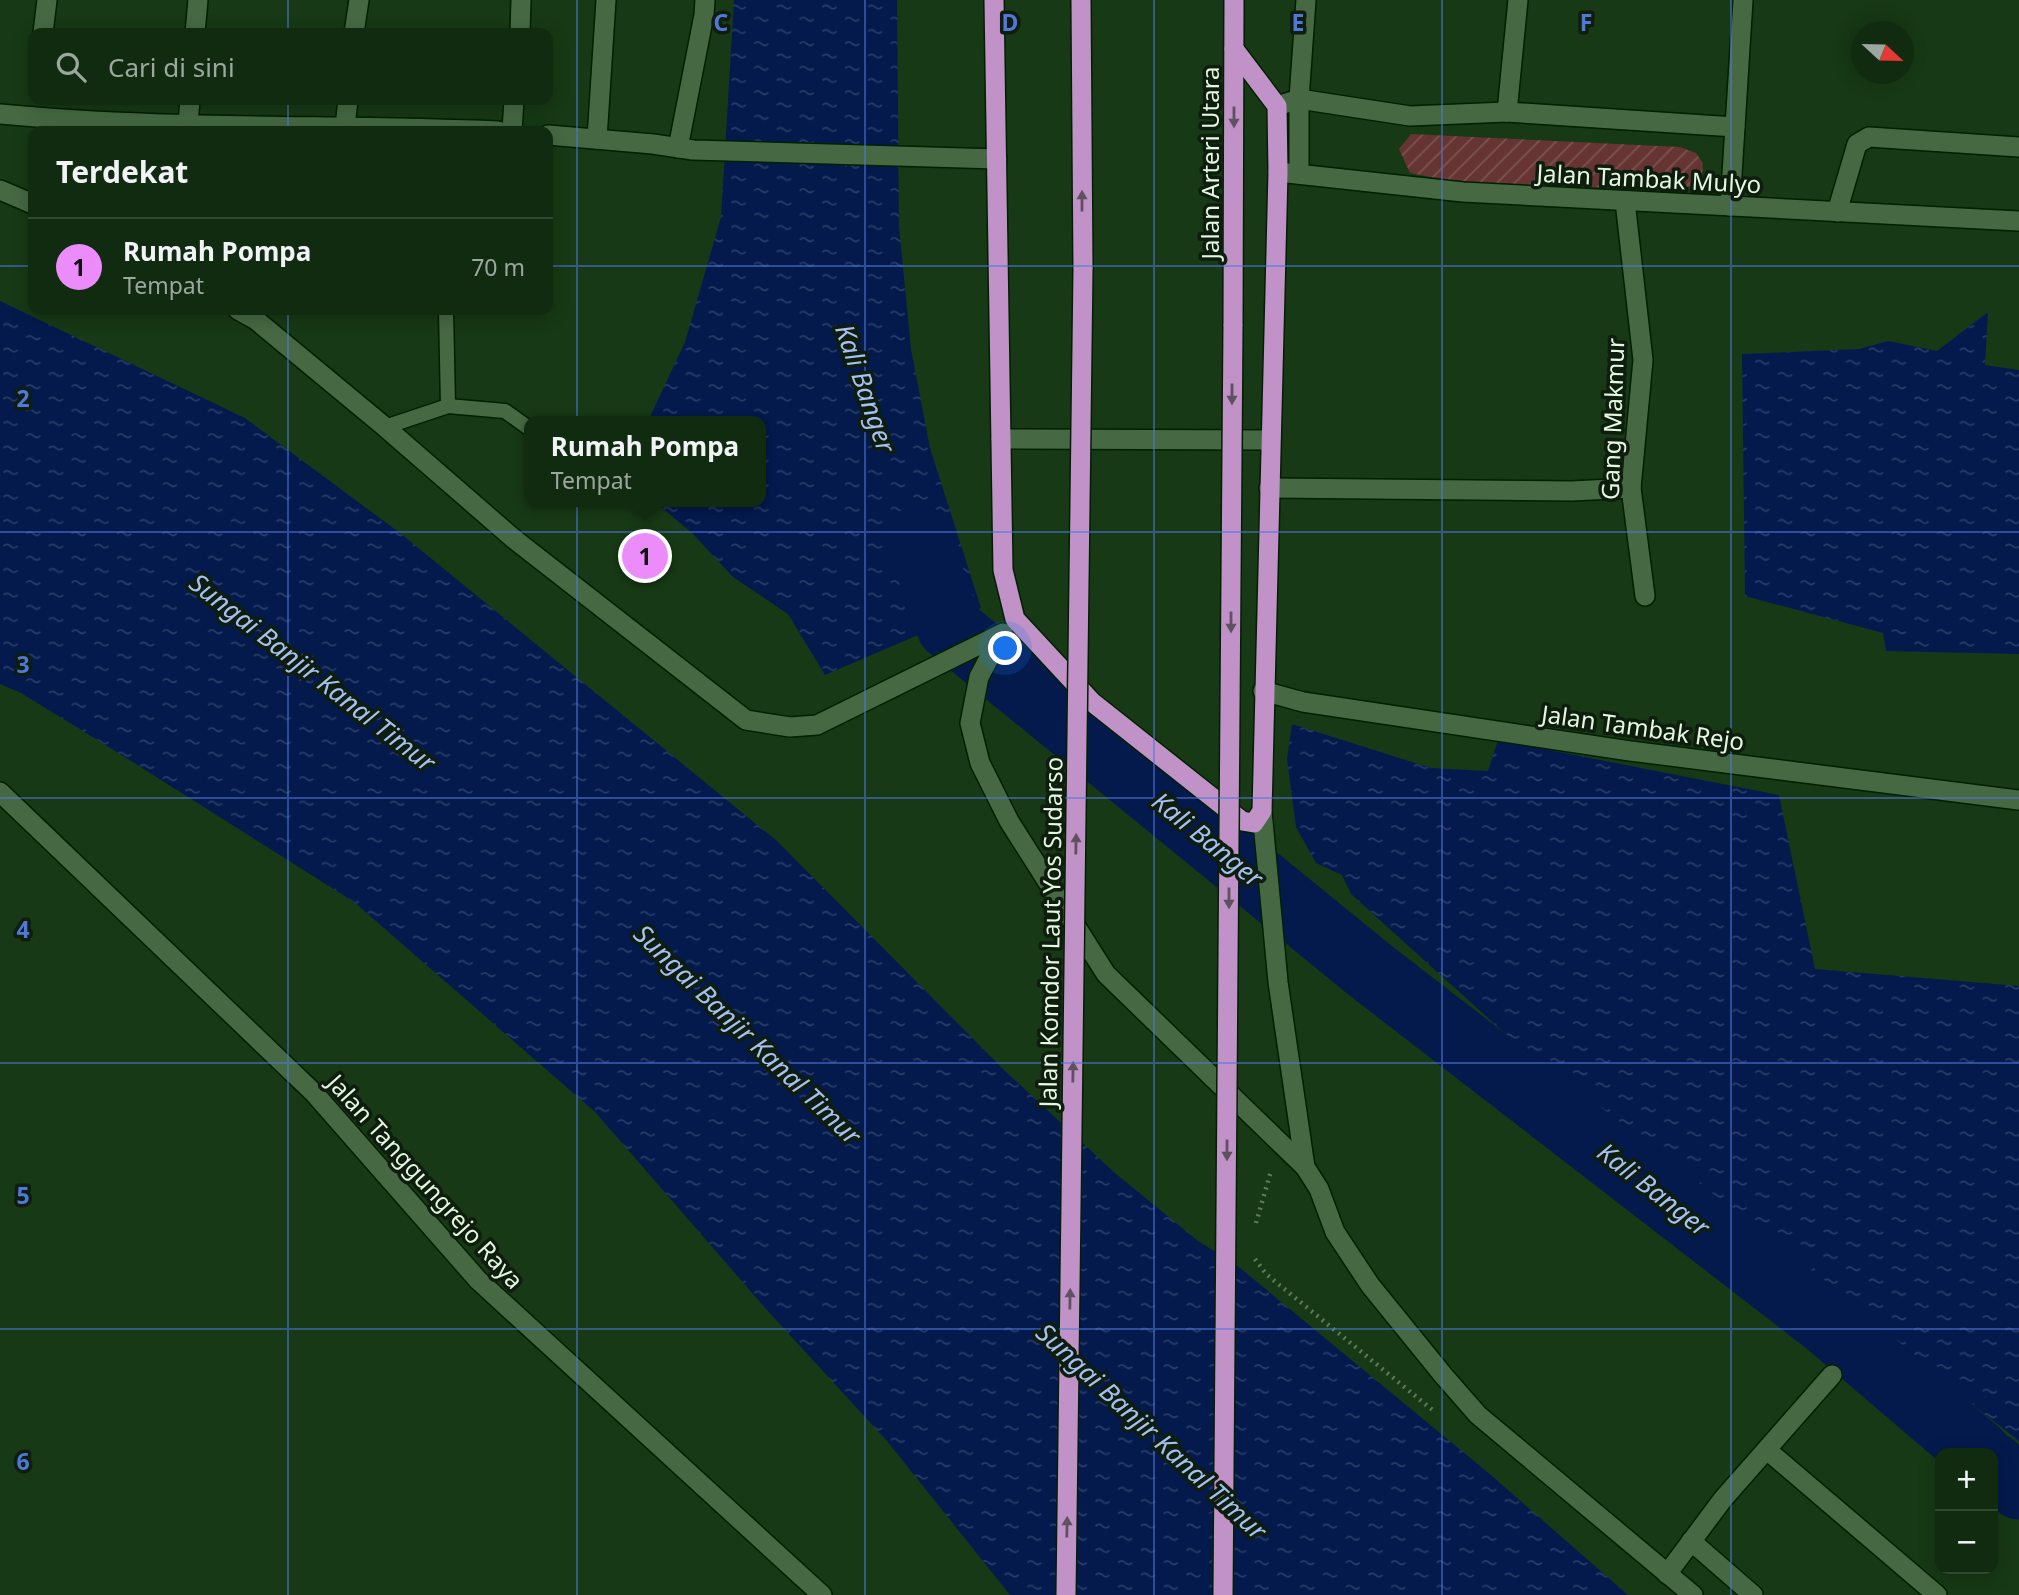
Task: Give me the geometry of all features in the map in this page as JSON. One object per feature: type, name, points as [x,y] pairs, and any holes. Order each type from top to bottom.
[{"type":"highway","points":[[994,0],[1003,570],[1015,619],[1092,702],[1242,821],[1254,823],[1262,811],[1278,172],[1277,106],[1234,49]]},
{"type":"highway","name":"Jalan Komdor Laut Yos Sudarso","points":[[1066,1595],[1083,269],[1081,0]]},
{"type":"highway","name":"Jalan Arteri Utara","points":[[1223,1595],[1234,0]]},
{"type":"street","points":[[44,28],[47,0]]},
{"type":"street","points":[[195,28],[198,0]]},
{"type":"street","points":[[355,28],[359,0]]},
{"type":"street","points":[[520,0],[520,28]]},
{"type":"street","points":[[597,139],[606,0]]},
{"type":"street","points":[[686,149],[705,0]]},
{"type":"street","points":[[1299,174],[1299,99],[1306,0]]},
{"type":"street","points":[[1507,112],[1518,0]]},
{"type":"street","points":[[1730,206],[1743,0]]},
{"type":"street","points":[[1277,106],[1299,99],[1410,116],[1507,112],[1735,127]]},
{"type":"street","points":[[188,123],[190,105]]},
{"type":"street","points":[[0,114],[33,108],[65,120],[345,126],[347,105]]},
{"type":"street","points":[[512,126],[514,105]]},
{"type":"street","points":[[553,135],[686,149],[997,159]]},
{"type":"street","points":[[1837,212],[1857,144],[1869,137],[2019,147]]},
{"type":"street","name":"Jalan Tambak Mulyo","points":[[1278,172],[1463,192],[2019,221]]},
{"type":"street","points":[[0,190],[28,202]]},
{"type":"street","name":"Gang Makmur","points":[[1625,201],[1643,360],[1631,488],[1645,596]]},
{"type":"street","points":[[248,315],[385,427],[514,539],[746,720],[790,727],[817,725],[996,641]]},
{"type":"street","points":[[1001,439],[1270,440]]},
{"type":"street","points":[[1269,488],[1558,491],[1631,488]]},
{"type":"street","points":[[1015,619],[996,641],[979,677],[970,723],[980,763],[1009,821],[1106,974],[1305,1167],[1319,1189],[1335,1232],[1370,1285],[1478,1415],[1693,1595]]},
{"type":"street","name":"Jalan Tambak Rejo","points":[[1263,691],[1303,702],[1617,749],[2019,800]]},
{"type":"street","name":"Jalan Tanggungrejo Raya","points":[[0,792],[314,1093],[478,1280],[822,1595]]},
{"type":"street","points":[[1262,811],[1278,982],[1305,1167]]},
{"type":"street","points":[[1667,1574],[1723,1499],[1832,1375]]},
{"type":"street","points":[[1768,1450],[1937,1595]]},
{"type":"street","points":[[1691,1541],[1753,1595]]},
{"type":"lane","points":[[446,315],[448,406]]},
{"type":"lane","points":[[385,427],[448,406],[505,411],[524,425]]},
{"type":"shaded area","points":[[1411,134],[1680,147],[1696,153],[1703,163],[1702,175],[1694,187],[1515,186],[1444,179],[1410,173],[1399,149]]},
{"type":"water","points":[[734,0],[897,0],[899,227],[911,349],[930,448],[981,608],[825,675],[788,614],[733,577],[692,533],[661,507],[766,507],[766,416],[650,416],[685,342],[721,217]]},
{"type":"water","name":"Sungai Banjir Kanal Timur","points":[[0,301],[245,418],[400,533],[777,841],[1003,1069],[1115,1173],[1198,1241],[1234,1263],[1491,1475],[1628,1595],[1010,1595],[887,1441],[766,1309],[595,1112],[354,902],[104,744],[21,693],[0,684]]},
{"type":"water","points":[[1988,312],[1985,365],[2019,370],[2019,654],[1886,651],[1883,633],[1745,596],[1742,354],[1859,349],[1888,341],[1937,351]]},
{"type":"water","points":[[1292,724],[1431,768],[1488,771],[1498,740],[1779,795],[1815,969],[2019,986],[2019,1441],[1712,1200],[1572,1094],[1351,894],[1342,875],[1316,863],[1296,827],[1287,759]]},
{"type":"waterway","name":"Kali Banger","points":[[918,538],[949,627],[1371,971],[1828,1324],[1973,1448]]},
{"type":"waterway","name":"Kali Banger","points":[[1998,1469],[2019,1487]]},
{"type":"place","name":"Rumah Pompa","points":[[645,556]]}]
